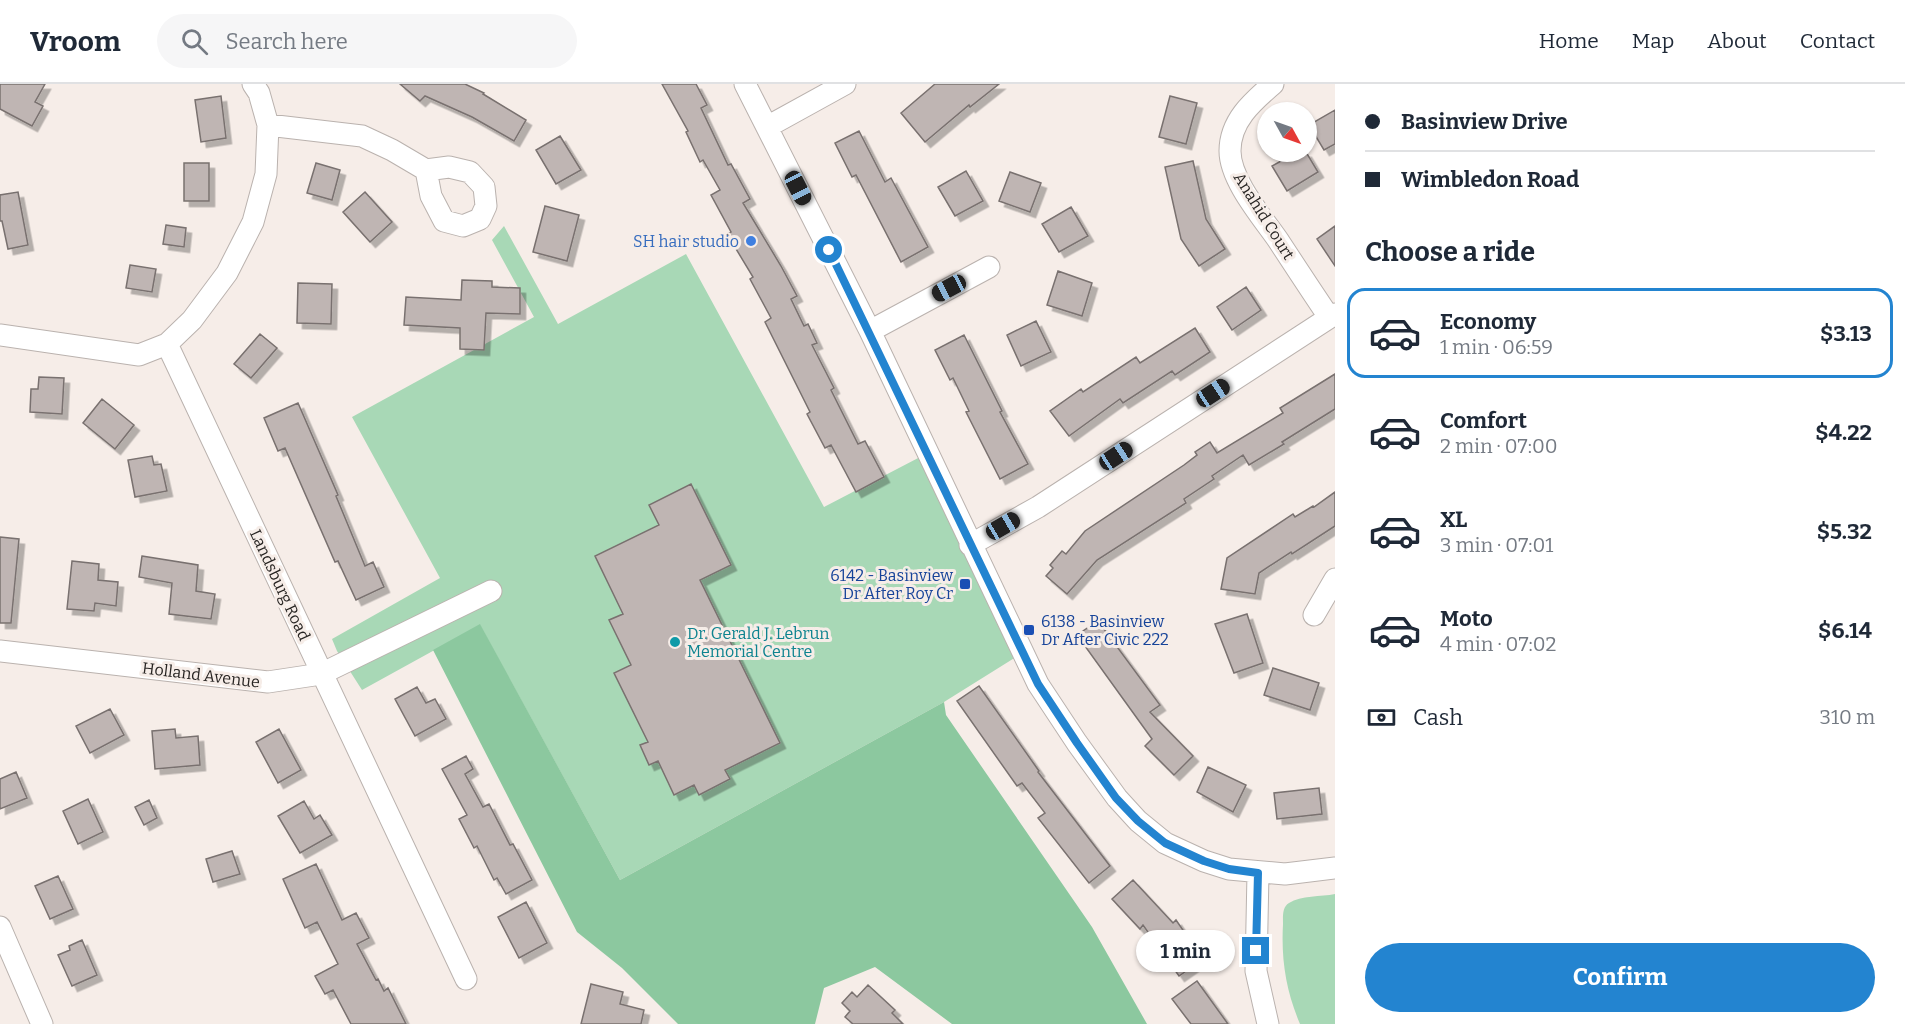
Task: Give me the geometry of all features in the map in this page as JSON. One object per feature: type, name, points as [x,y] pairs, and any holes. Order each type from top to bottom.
[{"type":"street","points":[[0,335],[139,355],[167,344],[192,320],[227,273],[254,222],[266,174],[268,125],[259,93],[253,84]]},
{"type":"street","points":[[745,84],[870,331],[1038,684],[1116,798],[1138,821],[1165,843],[1204,861],[1229,869],[1285,874],[1335,868]]},
{"type":"street","points":[[767,127],[845,84]]},
{"type":"street","name":"Anahid Court","points":[[1273,84],[1247,106],[1233,131],[1230,152],[1234,171],[1248,196],[1332,315]]},
{"type":"street","points":[[268,125],[362,136],[426,170]]},
{"type":"street","points":[[870,331],[989,267]]},
{"type":"street","points":[[970,545],[1038,507],[1332,315]]},
{"type":"street","name":"Landsburg Road","points":[[167,344],[466,979]]},
{"type":"street","points":[[1314,615],[1335,579]]},
{"type":"street","name":"Holland Avenue","points":[[0,651],[268,682],[321,674],[491,591]]},
{"type":"street","points":[[1258,873],[1256,971],[1268,1024]]},
{"type":"street","points":[[0,927],[42,1024]]},
{"type":"green space","points":[[504,226],[558,324],[686,254],[824,507],[922,456],[1021,654],[944,702],[620,880],[480,625],[362,690],[332,639],[440,578],[352,417],[534,317],[492,240]]},
{"type":"green space","points":[[480,624],[620,880],[944,702],[946,715],[1092,927],[1147,1024],[952,1024],[875,967],[824,988],[815,1024],[678,1024],[622,968],[577,932],[433,650]]},
{"type":"green space","points":[[1335,894],[1335,1024],[1300,1024],[1285,975],[1284,910],[1294,900]]},
{"type":"building","points":[[0,84],[45,84],[35,102],[43,106],[32,126],[0,109]]},
{"type":"building","points":[[400,84],[465,84],[484,93],[526,120],[514,141],[472,117],[425,96],[420,101]]},
{"type":"building","points":[[662,84],[696,84],[707,105],[701,108],[728,165],[731,164],[750,199],[743,203],[797,296],[791,299],[804,326],[808,324],[817,343],[812,345],[834,388],[831,390],[858,444],[865,441],[884,477],[856,492],[831,445],[825,448],[807,414],[810,412],[765,322],[771,318],[750,279],[753,277],[727,234],[731,232],[711,195],[720,190],[703,160],[700,162],[686,132],[688,131]]},
{"type":"building","points":[[935,84],[999,84],[970,107],[969,105],[925,142],[901,113]]},
{"type":"building","points":[[221,96],[226,138],[201,142],[195,100]]},
{"type":"building","points":[[1170,96],[1197,103],[1186,144],[1159,137]]},
{"type":"building","points":[[1335,110],[1335,144],[1324,150],[1317,138],[1317,120]]},
{"type":"building","points":[[859,131],[885,182],[891,178],[928,247],[901,262],[856,175],[852,177],[835,143]]},
{"type":"building","points":[[560,136],[581,170],[556,184],[536,150]]},
{"type":"building","points":[[1193,161],[1206,219],[1225,249],[1199,266],[1181,239],[1165,167]]},
{"type":"building","points":[[1279,162],[1312,162],[1318,172],[1287,191],[1272,166]]},
{"type":"building","points":[[184,163],[209,163],[209,201],[184,201]]},
{"type":"building","points":[[316,163],[340,170],[332,200],[307,193]]},
{"type":"building","points":[[966,171],[983,201],[955,216],[938,187]]},
{"type":"building","points":[[1010,172],[1041,183],[1030,212],[999,201]]},
{"type":"building","points":[[18,192],[28,245],[8,249],[2,221],[0,221],[0,195]]},
{"type":"building","points":[[365,192],[392,222],[370,242],[343,212]]},
{"type":"building","points":[[545,206],[579,215],[567,261],[533,252]]},
{"type":"building","points":[[1071,207],[1088,236],[1059,252],[1042,224]]},
{"type":"building","points":[[166,225],[186,228],[184,247],[163,244]]},
{"type":"building","points":[[1335,226],[1335,266],[1317,239]]},
{"type":"building","points":[[130,265],[156,269],[152,292],[126,288]]},
{"type":"building","points":[[1058,271],[1092,283],[1082,316],[1047,305]]},
{"type":"building","points":[[462,280],[492,281],[492,287],[520,288],[520,314],[486,313],[484,350],[460,349],[460,328],[404,325],[406,297],[461,300]]},
{"type":"building","points":[[298,283],[332,284],[331,324],[297,323]]},
{"type":"building","points":[[1246,287],[1261,310],[1232,330],[1217,307]]},
{"type":"building","points":[[1036,321],[1051,352],[1021,366],[1007,335]]},
{"type":"building","points":[[1195,328],[1210,352],[1175,375],[1172,371],[1123,403],[1120,399],[1069,436],[1050,411],[1081,389],[1083,392],[1136,357],[1140,363]]},
{"type":"building","points":[[260,334],[277,348],[251,378],[234,364]]},
{"type":"building","points":[[964,335],[1002,411],[1000,412],[1028,464],[1000,479],[966,412],[969,411],[953,378],[950,380],[935,350]]},
{"type":"building","points":[[1335,374],[1335,409],[1249,465],[1243,455],[1212,476],[1214,479],[1184,499],[1186,503],[1097,560],[1067,594],[1046,576],[1053,568],[1050,565],[1062,551],[1066,554],[1085,531],[1184,465],[1197,455],[1195,452],[1210,442],[1217,453],[1283,413],[1280,408]]},
{"type":"building","points":[[39,377],[64,378],[62,414],[30,412],[31,389],[38,389]]},
{"type":"building","points":[[102,399],[134,425],[115,449],[83,423]]},
{"type":"building","points":[[298,403],[338,495],[336,496],[365,566],[373,562],[384,587],[356,600],[338,561],[335,562],[285,448],[278,451],[264,418]]},
{"type":"building","points":[[152,456],[154,465],[161,464],[167,491],[135,497],[128,460]]},
{"type":"building","name":"Dr. Gerald J. Lebrun Memorial Centre","points":[[691,484],[731,565],[700,580],[780,743],[725,770],[730,779],[699,795],[694,785],[674,795],[658,761],[649,765],[640,745],[648,742],[614,673],[631,665],[609,620],[623,614],[595,556],[659,525],[649,505]]},
{"type":"building","points":[[1335,492],[1335,526],[1259,573],[1255,594],[1221,589],[1227,558],[1293,514],[1295,517]]},
{"type":"building","points":[[0,537],[19,539],[11,623],[0,623]]},
{"type":"building","points":[[142,556],[198,565],[196,591],[215,594],[211,619],[169,614],[172,583],[139,577]]},
{"type":"building","points":[[72,561],[99,564],[98,580],[118,582],[116,606],[95,603],[94,611],[67,609]]},
{"type":"building","points":[[1247,614],[1263,663],[1234,673],[1215,624]]},
{"type":"building","points":[[1092,625],[1096,629],[1101,625],[1160,705],[1150,712],[1193,756],[1174,775],[1145,746],[1152,739],[1077,635]]},
{"type":"building","points":[[1273,668],[1319,683],[1310,710],[1264,695]]},
{"type":"building","points":[[979,686],[1038,772],[1110,866],[1089,883],[1038,818],[1045,813],[1022,783],[1017,786],[957,701]]},
{"type":"building","points":[[417,687],[426,703],[435,699],[446,719],[415,736],[395,699]]},
{"type":"building","points":[[110,709],[124,735],[90,753],[76,726]]},
{"type":"building","points":[[175,729],[176,738],[198,736],[200,765],[155,769],[152,731]]},
{"type":"building","points":[[279,729],[301,770],[278,783],[256,742]]},
{"type":"building","points":[[466,756],[473,769],[465,774],[483,807],[489,804],[510,845],[513,844],[532,880],[506,894],[497,878],[494,880],[477,846],[474,848],[459,819],[467,815],[442,769]]},
{"type":"building","points":[[1208,767],[1246,785],[1233,812],[1197,792]]},
{"type":"building","points":[[16,772],[27,798],[0,809],[0,779]]},
{"type":"building","points":[[1319,788],[1322,814],[1277,819],[1274,793]]},
{"type":"building","points":[[88,799],[103,832],[78,844],[63,811]]},
{"type":"building","points":[[149,800],[157,818],[144,825],[135,807]]},
{"type":"building","points":[[304,801],[314,819],[320,815],[332,835],[300,853],[278,816]]},
{"type":"building","points":[[232,851],[240,874],[213,882],[206,859]]},
{"type":"building","points":[[316,864],[342,920],[356,913],[369,938],[357,944],[376,980],[378,979],[384,991],[388,988],[406,1024],[351,1024],[333,990],[325,994],[315,976],[338,964],[317,922],[305,928],[283,879]]},
{"type":"building","points":[[58,876],[73,909],[50,919],[35,886]]},
{"type":"building","points":[[1133,880],[1173,923],[1176,920],[1203,959],[1179,976],[1143,925],[1140,929],[1112,899]]},
{"type":"building","points":[[526,902],[547,943],[519,958],[498,917]]},
{"type":"building","points":[[82,940],[97,975],[72,986],[58,955],[70,950],[69,946]]},
{"type":"building","points":[[1197,981],[1228,1024],[1191,1024],[1172,999]]},
{"type":"building","points":[[591,984],[623,992],[620,1004],[644,1010],[641,1024],[581,1024]]},
{"type":"building","points":[[868,985],[895,1010],[892,1013],[903,1024],[853,1024],[845,1017],[850,1011],[842,1003],[852,992],[857,997]]},
{"type":"place","name":"SH hair studio","points":[[751,241]]},
{"type":"place","name":"6142 - Basinview Dr After Roy Cr","points":[[965,584]]},
{"type":"place","name":"6138 - Basinview Dr After Civic 222","points":[[1029,630]]},
{"type":"place","name":"Dr. Gerald J. Lebrun Memorial Centre","points":[[675,642]]},
{"type":"route","points":[[829,250],[1038,684],[1116,798],[1138,821],[1165,843],[1204,861],[1229,869],[1258,873],[1256,951]]}]
